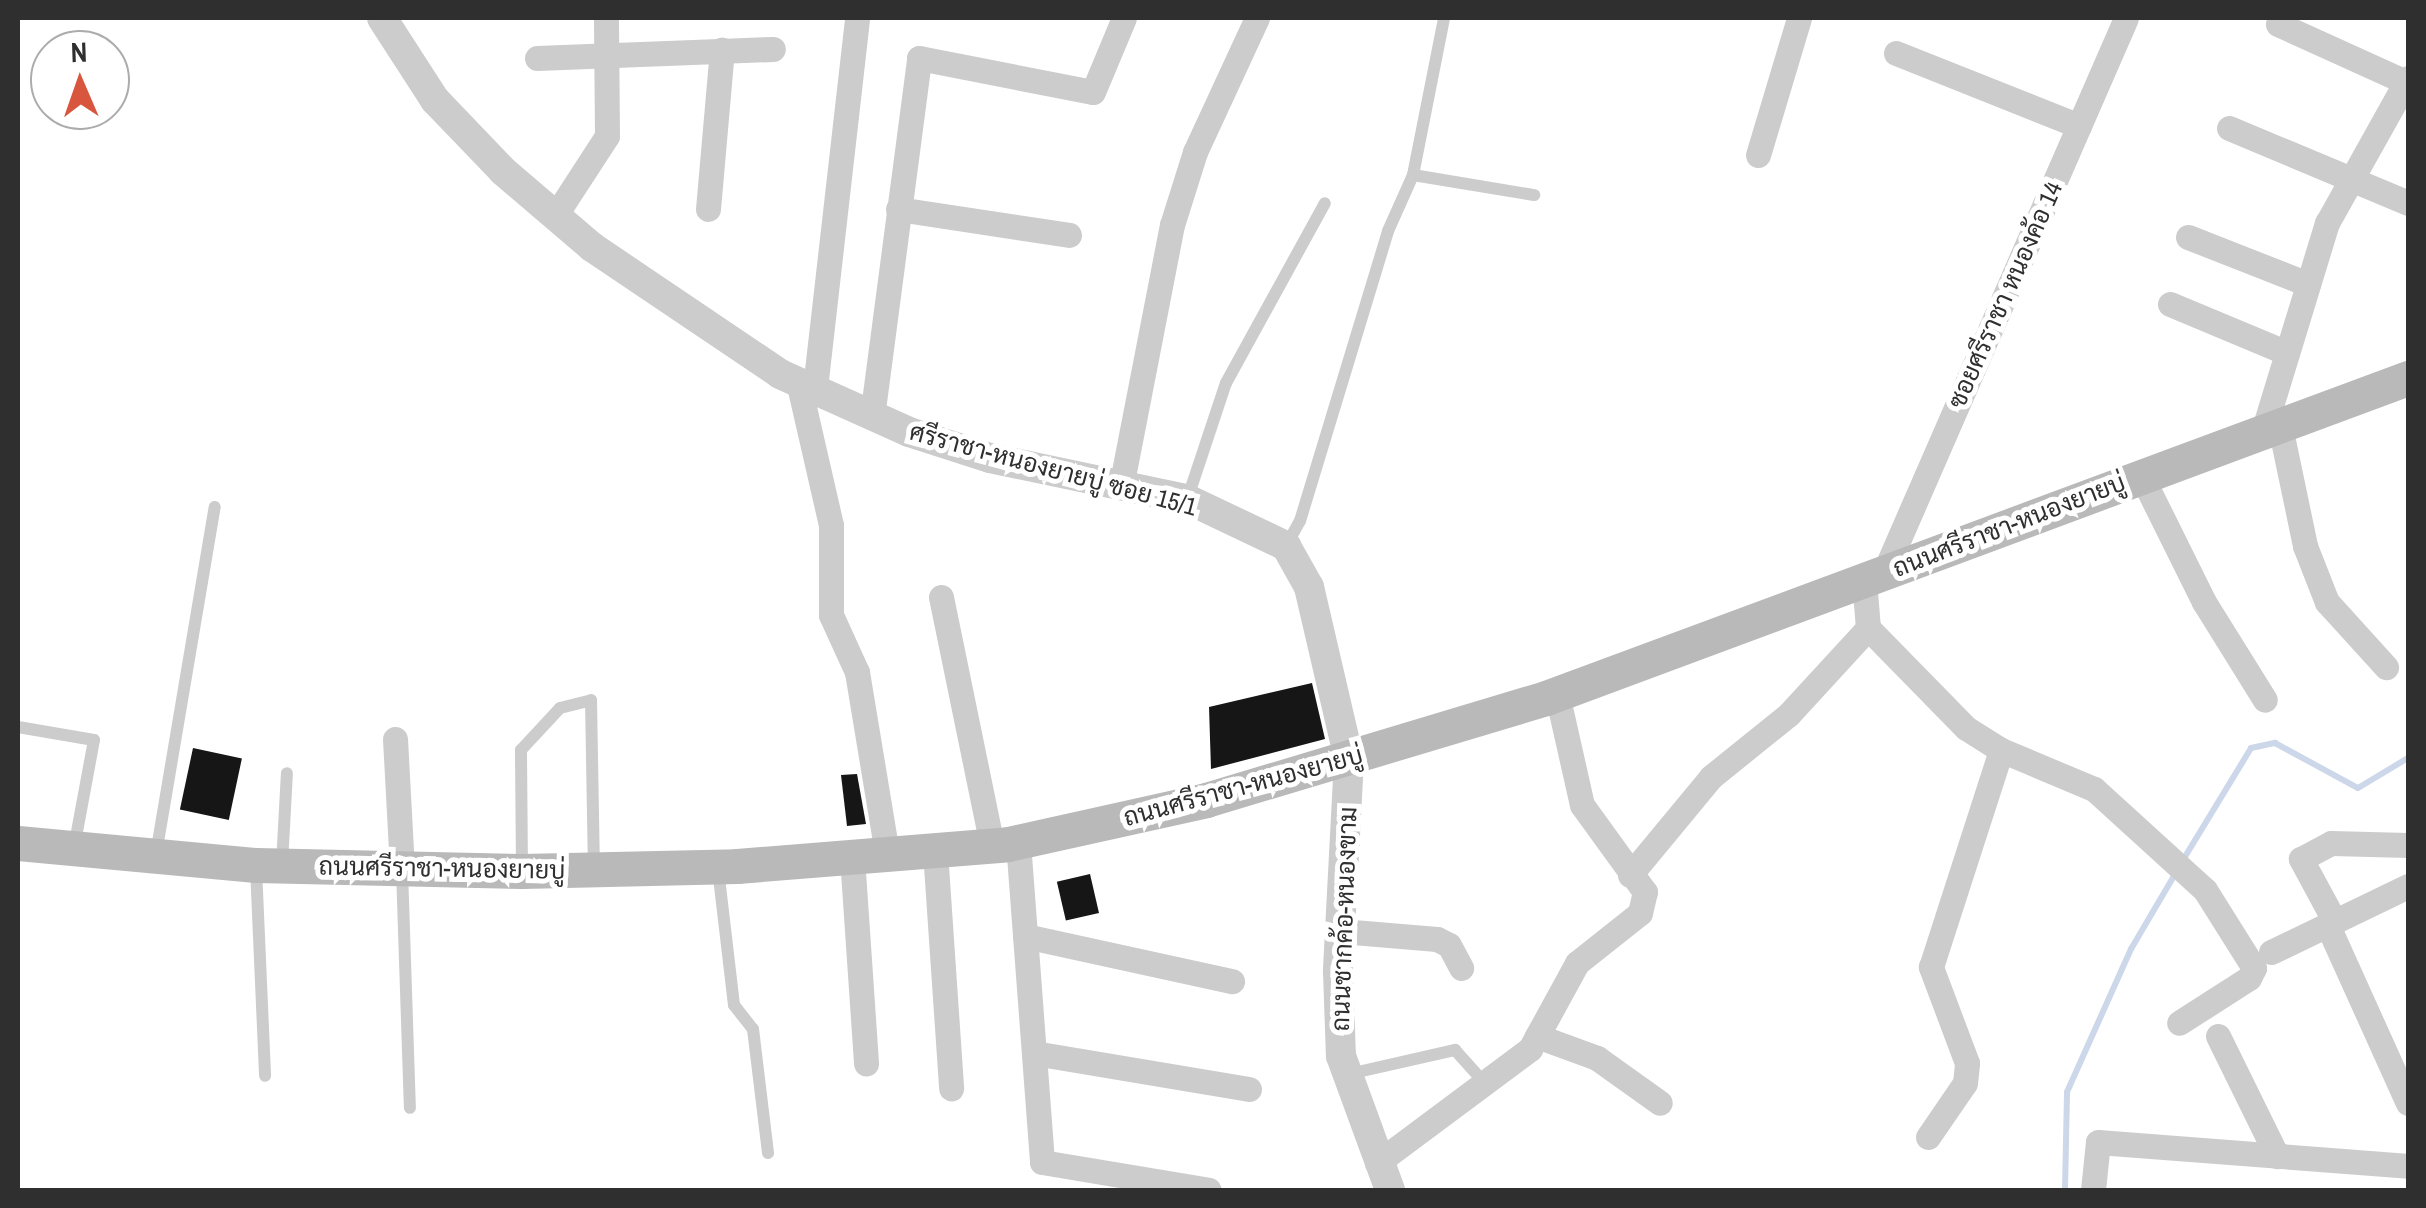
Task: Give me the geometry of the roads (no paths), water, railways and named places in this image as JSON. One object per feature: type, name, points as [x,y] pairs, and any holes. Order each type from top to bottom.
[{"type":"main road","name":"ถนนศรีราชา-หนองยายบู่","points":[[18,843],[269,866],[522,871],[718,866],[1005,844],[1178,807],[1557,694],[2408,378]]},
{"type":"street","name":"ศรีราชา-หนองยายบู่ ซอย 15/1","points":[[382,18],[434,100],[555,216],[695,319],[872,417],[990,458],[1188,499],[1286,546]]},
{"type":"street","points":[[555,216],[607,136],[606,18]]},
{"type":"street","points":[[857,18],[807,384],[831,524],[831,615],[858,672],[887,854]]},
{"type":"street","points":[[872,417],[919,58],[1092,92],[1124,18]]},
{"type":"street","points":[[1120,486],[1172,225],[1196,152],[1257,18]]},
{"type":"street","points":[[1758,155],[1799,18]]},
{"type":"street","name":"ซอยศรีราชา หนองค้อ 14","points":[[1874,576],[2126,18]]},
{"type":"street","points":[[2278,24],[2408,81],[2327,223],[2287,353],[2271,429],[2304,546],[2326,602],[2386,667]]},
{"type":"street","points":[[537,58],[773,49]]},
{"type":"street","points":[[708,210],[722,50]]},
{"type":"street","points":[[1896,54],[2079,126]]},
{"type":"street","points":[[2229,128],[2408,204]]},
{"type":"street","points":[[898,209],[1069,236]]},
{"type":"street","points":[[2188,237],[2308,284]]},
{"type":"street","points":[[2170,304],[2287,353]]},
{"type":"street","points":[[2142,475],[2204,602],[2266,700]]},
{"type":"street","points":[[1286,546],[1309,587],[1349,759]]},
{"type":"street","points":[[1630,875],[1710,777],[1789,714],[1868,628],[1874,576]]},
{"type":"street","points":[[941,597],[1025,936],[1042,1162],[1209,1190]]},
{"type":"street","points":[[1868,628],[1966,728],[2000,750],[2094,789],[2205,890],[2254,968],[2248,978],[2179,1022]]},
{"type":"street","points":[[1380,1181],[1530,1049],[1577,962],[1640,913],[1645,892],[1582,804],[1557,694]]},
{"type":"street","points":[[395,739],[402,869]]},
{"type":"street","points":[[1928,1138],[1965,1083],[1968,1063],[1930,967],[2000,750]]},
{"type":"street","name":"ถนนชากค้อ-หนองขาม","points":[[1349,759],[1339,1022],[1346,1075],[1380,1181]]},
{"type":"street","points":[[2408,845],[2331,843],[2301,859],[2400,1059],[2408,1104]]},
{"type":"street","points":[[935,852],[951,1088]]},
{"type":"street","points":[[852,857],[866,1064]]},
{"type":"street","points":[[2271,952],[2408,886]]},
{"type":"street","points":[[1342,930],[1437,939],[1448,944],[1461,968]]},
{"type":"street","points":[[1025,936],[1232,981]]},
{"type":"street","points":[[1537,1036],[1597,1058],[1660,1104]]},
{"type":"street","points":[[2218,1036],[2278,1156]]},
{"type":"street","points":[[1034,1053],[1248,1089]]},
{"type":"street","points":[[2093,1190],[2098,1142],[2408,1166]]},
{"type":"lane","points":[[1286,546],[1300,521],[1388,231],[1413,176],[1444,18]]},
{"type":"lane","points":[[1413,176],[1534,196]]},
{"type":"lane","points":[[1188,499],[1226,383],[1325,203]]},
{"type":"lane","points":[[156,857],[216,508]]},
{"type":"lane","points":[[522,871],[521,750],[560,708],[590,700],[594,869]]},
{"type":"lane","points":[[18,726],[94,740],[74,850]]},
{"type":"lane","points":[[265,1076],[269,866],[287,772]]},
{"type":"lane","points":[[718,866],[734,1005],[753,1029],[768,1154]]},
{"type":"lane","points":[[402,869],[410,1108]]},
{"type":"lane","points":[[1346,1075],[1454,1050],[1476,1073]]},
{"type":"waterway","points":[[2183,860],[2251,748],[2275,743],[2358,788],[2408,758]]},
{"type":"waterway","points":[[2065,1190],[2067,1092],[2131,949],[2177,871]]}]
